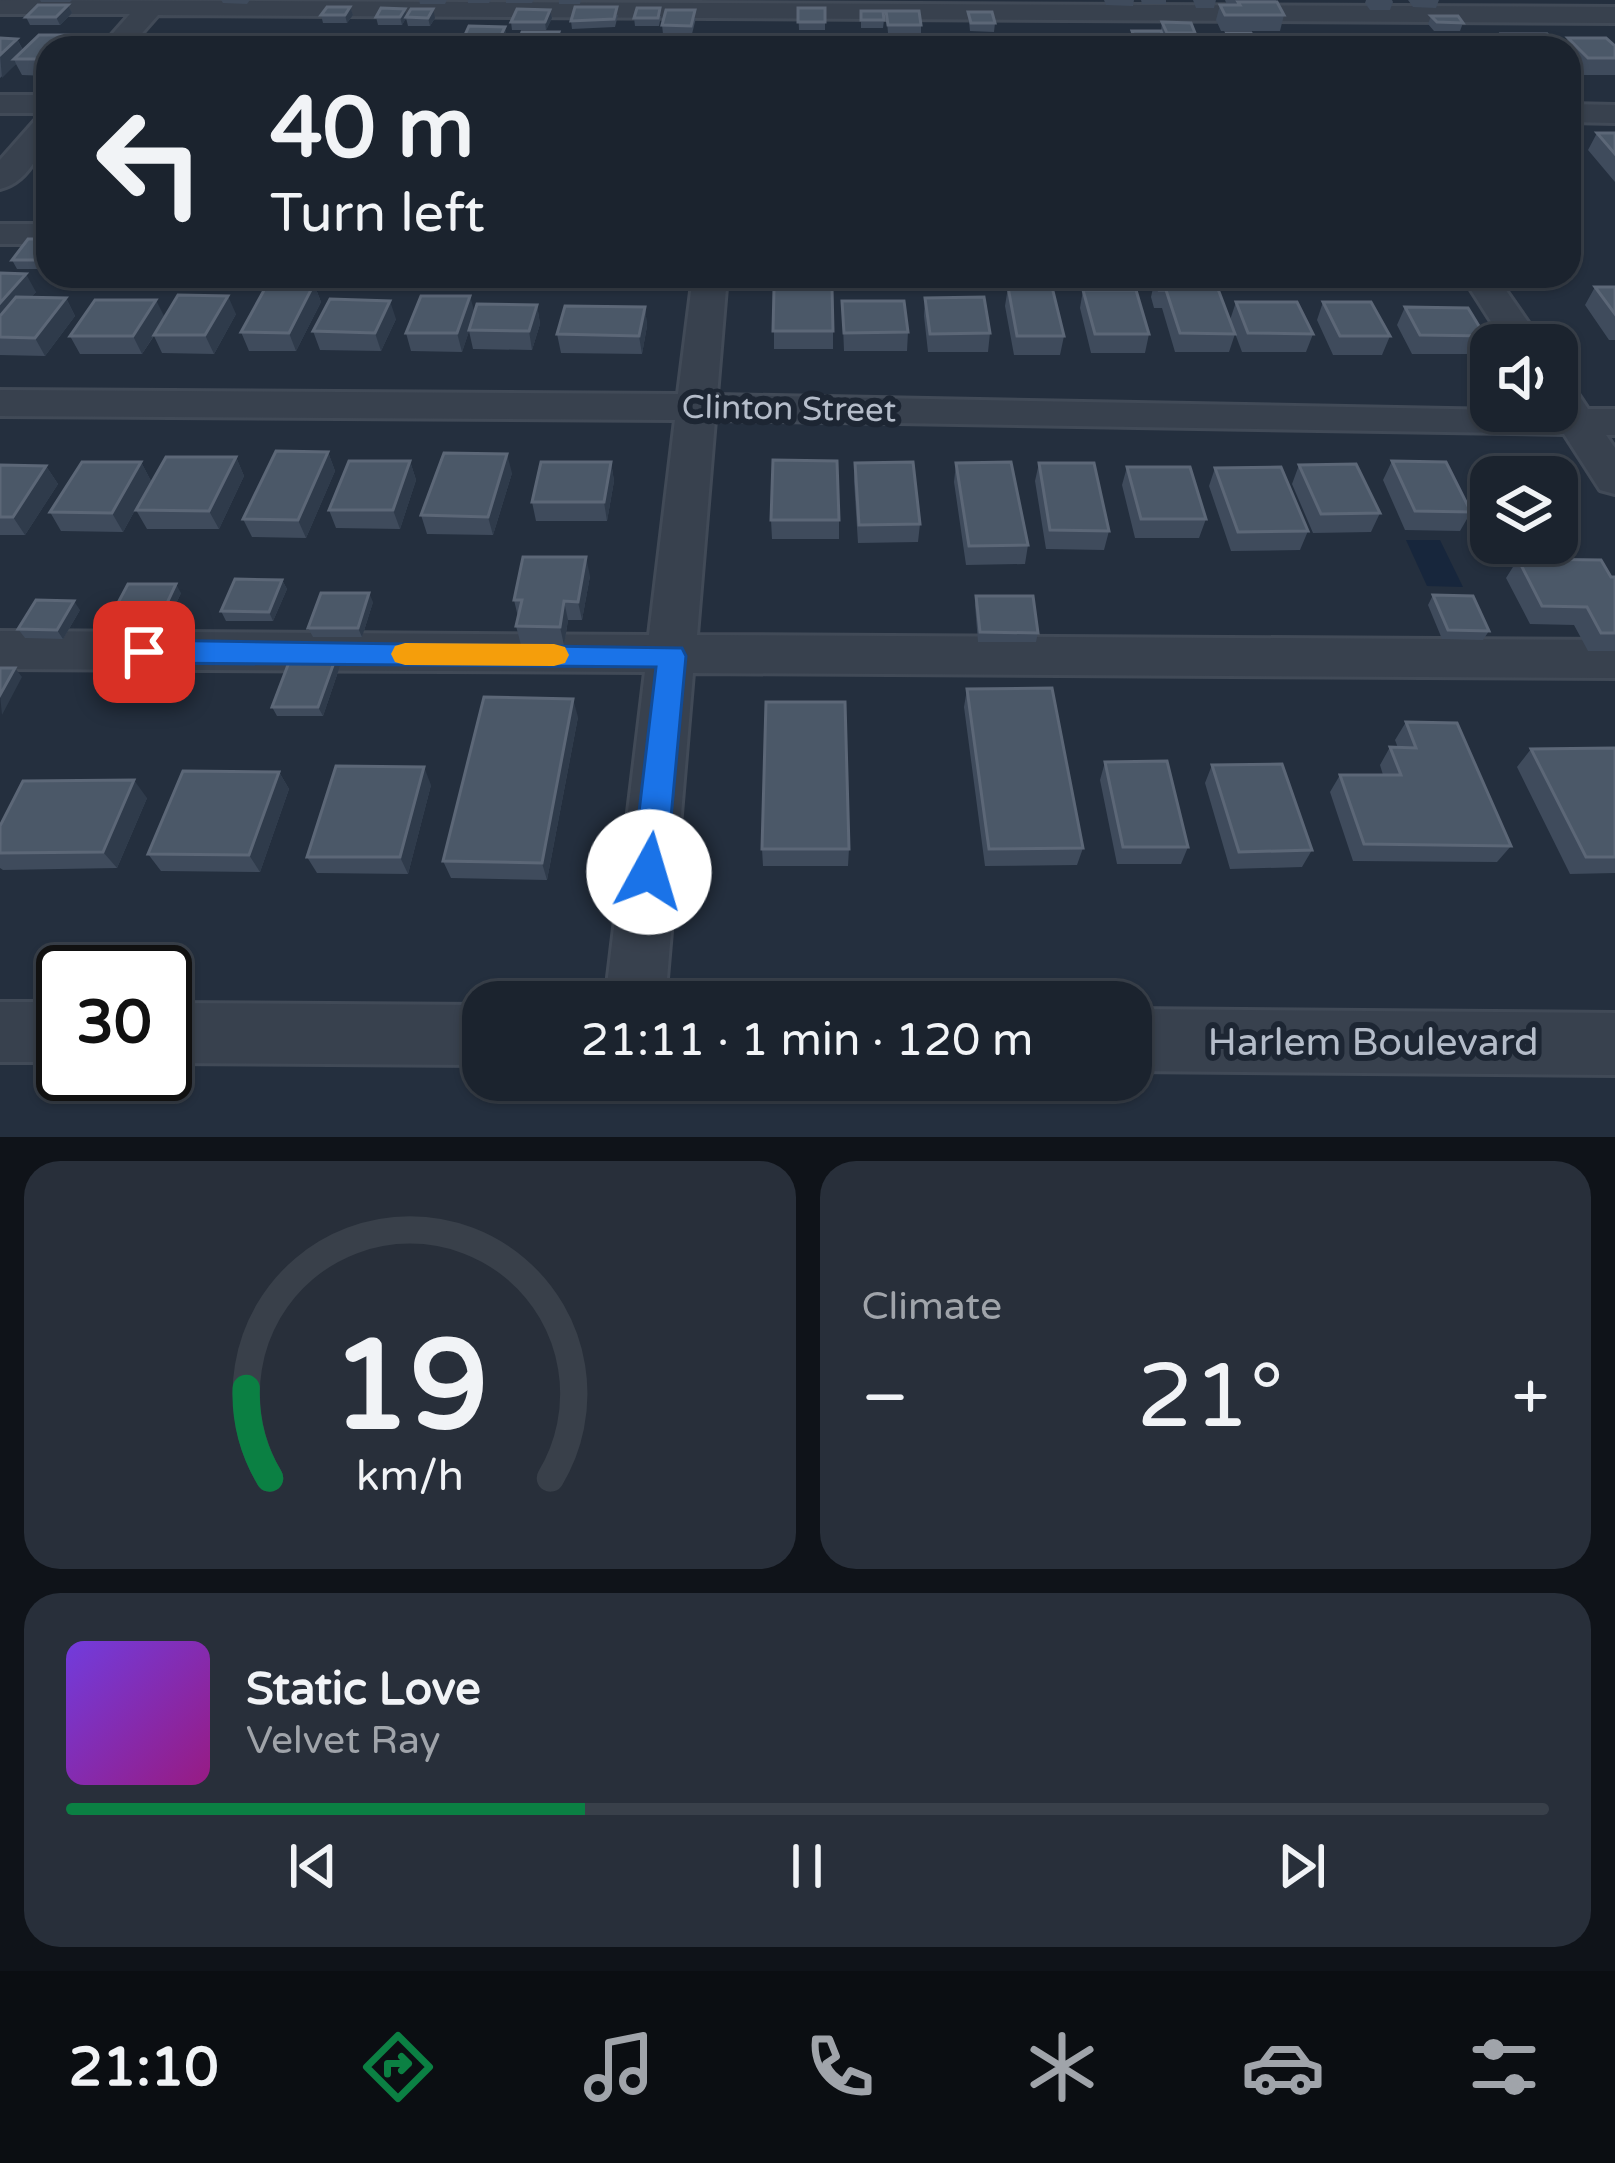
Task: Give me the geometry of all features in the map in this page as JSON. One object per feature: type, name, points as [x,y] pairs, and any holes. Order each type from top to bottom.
[{"type":"street","points":[[0,6],[154,3],[739,14],[1302,7],[1615,15]]},
{"type":"street","points":[[125,36],[154,3]]},
{"type":"street","points":[[1302,7],[1320,36]]},
{"type":"street","points":[[0,104],[36,104]]},
{"type":"street","points":[[1581,113],[1615,114]]},
{"type":"street","points":[[0,180],[36,137]]},
{"type":"street","points":[[0,234],[36,234]]},
{"type":"street","points":[[637,981],[709,288]]},
{"type":"street","points":[[1487,288],[1511,324]]},
{"type":"street","name":"Clinton Street","points":[[0,404],[1583,413]]},
{"type":"street","points":[[1583,413],[1615,480]]},
{"type":"street","points":[[0,650],[1615,659]]},
{"type":"street","points":[[0,1032],[36,1032]]},
{"type":"street","points":[[192,1033],[462,1034]]},
{"type":"street","name":"Harlem Boulevard","points":[[1152,1040],[1615,1044]]},
{"type":"water","points":[[1406,540],[1440,540],[1463,587],[1427,586]]},
{"type":"building","points":[[1238,2],[1277,2],[1284,15],[1225,15],[1220,5],[1240,5]]},
{"type":"building","points":[[38,5],[68,5],[56,17],[26,17]]},
{"type":"building","points":[[327,7],[350,7],[345,15],[321,15]]},
{"type":"building","points":[[575,7],[617,7],[614,19],[571,21]]},
{"type":"building","points":[[381,8],[405,9],[400,17],[376,17]]},
{"type":"building","points":[[637,8],[660,8],[658,18],[634,18]]},
{"type":"building","points":[[798,8],[825,8],[825,22],[798,22]]},
{"type":"building","points":[[411,9],[433,9],[428,18],[406,17]]},
{"type":"building","points":[[517,9],[550,10],[545,22],[511,22]]},
{"type":"building","points":[[666,10],[695,10],[691,26],[662,25]]},
{"type":"building","points":[[861,11],[883,11],[884,20],[861,20]]},
{"type":"building","points":[[886,11],[919,11],[921,25],[888,25]]},
{"type":"building","points":[[968,12],[992,12],[995,23],[971,23]]},
{"type":"building","points":[[1431,16],[1458,16],[1463,23],[1437,22]]},
{"type":"building","points":[[1162,22],[1191,23],[1195,33],[1167,33]]},
{"type":"building","points":[[469,26],[505,27],[501,36],[464,36]]},
{"type":"building","points":[[1132,31],[1161,31],[1163,36],[1134,36]]},
{"type":"building","points":[[522,32],[559,32],[558,36],[520,36]]},
{"type":"building","points":[[0,38],[17,39],[0,55]]},
{"type":"building","points":[[36,38],[36,59],[14,59]]},
{"type":"building","points":[[1581,38],[1606,38],[1615,46],[1615,58],[1588,58],[1581,51]]},
{"type":"building","points":[[1597,133],[1615,133],[1615,154]]},
{"type":"building","points":[[28,239],[36,239],[36,260],[12,260]]},
{"type":"building","points":[[0,273],[26,274],[0,303]]},
{"type":"building","points":[[1595,287],[1615,287],[1615,314]]},
{"type":"building","points":[[265,288],[312,288],[289,333],[241,332]]},
{"type":"building","points":[[832,288],[833,331],[773,331],[774,289]]},
{"type":"building","points":[[1008,288],[1052,288],[1064,336],[1017,336]]},
{"type":"building","points":[[1218,289],[1235,334],[1180,333],[1166,290],[1159,290]]},
{"type":"building","points":[[1083,290],[1136,290],[1149,334],[1095,334]]},
{"type":"building","points":[[178,295],[228,296],[205,335],[154,335]]},
{"type":"building","points":[[421,296],[470,296],[457,333],[406,333]]},
{"type":"building","points":[[16,297],[66,298],[35,338],[0,337],[0,316]]},
{"type":"building","points":[[984,297],[990,333],[930,334],[925,298]]},
{"type":"building","points":[[330,299],[390,301],[375,333],[313,331]]},
{"type":"building","points":[[95,300],[156,300],[133,336],[70,336]]},
{"type":"building","points":[[842,301],[904,301],[908,332],[844,333]]},
{"type":"building","points":[[1236,302],[1297,302],[1313,334],[1248,333]]},
{"type":"building","points":[[1323,302],[1371,302],[1390,336],[1340,336]]},
{"type":"building","points":[[477,304],[537,305],[529,331],[469,330]]},
{"type":"building","points":[[565,306],[645,307],[639,336],[557,334]]},
{"type":"building","points":[[1405,307],[1468,308],[1478,324],[1470,324],[1470,336],[1420,335]]},
{"type":"building","points":[[276,451],[328,452],[298,520],[243,519]]},
{"type":"building","points":[[444,453],[507,454],[488,517],[421,515]]},
{"type":"building","points":[[166,457],[236,457],[209,511],[136,510]]},
{"type":"building","points":[[773,460],[837,461],[839,520],[771,520]]},
{"type":"building","points":[[349,461],[410,461],[393,510],[329,510]]},
{"type":"building","points":[[1392,461],[1446,462],[1470,512],[1415,511]]},
{"type":"building","points":[[82,462],[141,462],[112,513],[50,512]]},
{"type":"building","points":[[541,462],[611,462],[604,502],[532,502]]},
{"type":"building","points":[[913,462],[920,524],[859,525],[855,463]]},
{"type":"building","points":[[1011,462],[1028,545],[969,546],[956,463]]},
{"type":"building","points":[[1039,463],[1094,463],[1109,531],[1050,530]]},
{"type":"building","points":[[1356,464],[1380,513],[1321,514],[1299,465]]},
{"type":"building","points":[[0,465],[46,466],[13,517],[0,517]]},
{"type":"building","points":[[1127,467],[1190,467],[1206,519],[1141,519]]},
{"type":"building","points":[[1281,467],[1308,531],[1238,532],[1215,468]]},
{"type":"building","points":[[523,557],[586,557],[578,602],[564,601],[560,627],[516,626],[522,600],[514,600]]},
{"type":"building","points":[[1601,560],[1615,577],[1615,633],[1601,633],[1587,607],[1542,606],[1521,564]]},
{"type":"building","points":[[235,579],[282,580],[269,612],[221,611]]},
{"type":"building","points":[[128,584],[176,584],[160,618],[110,618]]},
{"type":"building","points":[[321,593],[369,593],[358,628],[308,628]]},
{"type":"building","points":[[1433,595],[1473,596],[1489,631],[1448,630]]},
{"type":"building","points":[[976,596],[1033,596],[1038,633],[980,632]]},
{"type":"building","points":[[36,600],[74,601],[57,630],[18,629]]},
{"type":"building","points":[[291,657],[336,657],[318,707],[272,707]]},
{"type":"building","points":[[0,668],[15,668],[0,695]]},
{"type":"building","points":[[1052,688],[1083,848],[989,849],[967,689]]},
{"type":"building","points":[[484,697],[573,699],[542,863],[443,861]]},
{"type":"building","points":[[766,702],[845,702],[849,849],[762,849]]},
{"type":"building","points":[[1406,722],[1457,723],[1511,846],[1364,844],[1340,775],[1401,775],[1390,747],[1416,748]]},
{"type":"building","points":[[1615,748],[1615,857],[1586,857],[1531,749]]},
{"type":"building","points":[[1167,761],[1188,847],[1123,847],[1105,762]]},
{"type":"building","points":[[1282,764],[1312,850],[1239,852],[1212,765]]},
{"type":"building","points":[[336,766],[424,767],[400,857],[307,857]]},
{"type":"building","points":[[183,771],[279,772],[249,855],[148,854]]},
{"type":"building","points":[[134,780],[103,852],[0,853],[0,826],[23,781]]},
{"type":"slow traffic","points":[[405,654],[554,655]]},
{"type":"route","points":[[144,652],[672,656],[649,872]]}]
